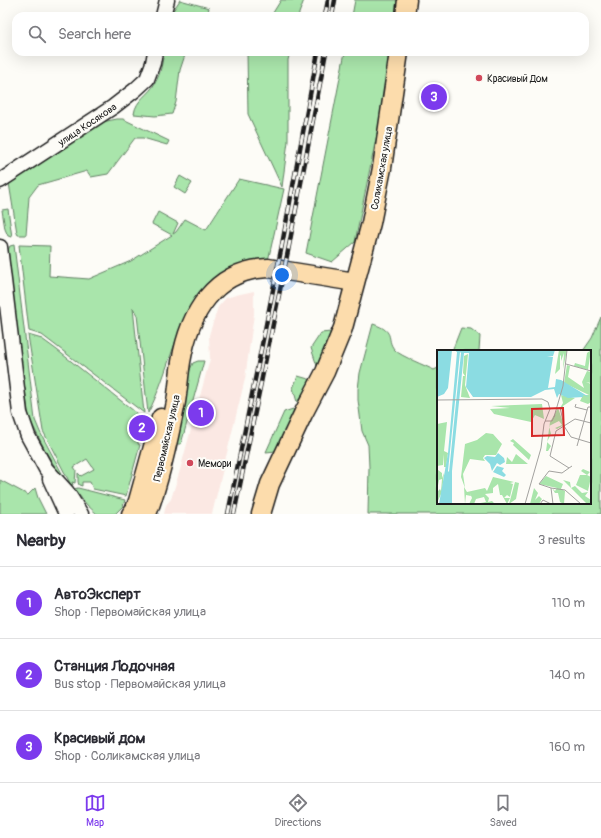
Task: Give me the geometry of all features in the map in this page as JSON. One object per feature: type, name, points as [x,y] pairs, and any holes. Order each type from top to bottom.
[{"type":"main road","points":[[406,12],[407,0]]},
{"type":"main road","name":"Соликамская улица","points":[[261,514],[270,484],[334,351],[343,328],[371,223],[382,168],[398,56]]},
{"type":"main road","name":"Первомайская улица","points":[[131,514],[138,501],[170,387],[181,361],[189,332],[202,304],[208,296],[222,283],[241,273],[268,268],[355,282]]},
{"type":"main road","name":"Первомайская улица","points":[[147,514],[168,439],[176,401],[181,361]]},
{"type":"street","points":[[164,12],[167,0]]},
{"type":"street","name":"улица Косякова","points":[[0,181],[113,107],[135,90],[147,79],[155,56]]},
{"type":"street","points":[[0,247],[20,413],[28,436],[46,469],[67,492],[81,514]]},
{"type":"street","points":[[46,469],[66,514]]},
{"type":"shaded area","points":[[254,291],[254,314],[245,379],[212,514],[164,514],[166,505],[171,499],[180,470],[210,359],[209,335],[218,307],[226,298]]},
{"type":"green space","points":[[180,0],[209,8],[208,12],[172,12]]},
{"type":"green space","points":[[281,0],[304,0],[300,12],[274,12]]},
{"type":"green space","points":[[355,0],[397,0],[396,12],[353,12]]},
{"type":"green space","points":[[163,56],[185,56],[180,70],[176,102],[172,114],[155,116],[134,114],[137,105],[157,79]]},
{"type":"green space","points":[[247,56],[289,56],[288,141],[282,187],[248,114]]},
{"type":"green space","points":[[344,56],[389,56],[379,124],[355,242],[332,262],[306,253]]},
{"type":"green space","points":[[123,119],[169,141],[167,145],[143,138],[135,138],[108,174],[91,177],[87,171],[38,185],[29,197],[26,235],[18,235],[9,183],[102,122]]},
{"type":"green space","points":[[180,176],[192,183],[185,194],[174,187]]},
{"type":"green space","points":[[239,179],[284,189],[268,261],[239,266],[223,272],[201,292],[191,307],[175,342],[156,397],[148,413],[137,315],[133,308],[144,413],[42,335],[29,331],[19,245],[50,246],[49,276],[89,279],[131,261],[172,235],[152,224],[158,212],[178,223],[173,234],[185,219],[206,230]]},
{"type":"green space","points":[[8,209],[12,237],[8,236],[5,229],[2,210]]},
{"type":"green space","points":[[14,245],[35,420],[65,479],[63,480],[46,452],[29,418],[8,250],[10,246]]},
{"type":"green space","points":[[601,317],[601,514],[368,514],[368,445],[362,431],[358,389],[360,373],[373,324],[381,327],[388,333],[391,343],[396,351],[434,370],[437,368],[437,504],[591,504],[591,350],[584,350],[592,338]]},
{"type":"green space","points":[[461,328],[471,329],[480,336],[479,350],[452,350]]},
{"type":"green space","points":[[331,332],[317,366],[311,348],[321,333]]},
{"type":"green space","points":[[28,335],[42,339],[144,419],[143,423],[139,423],[137,434],[140,435],[138,444],[140,445],[126,496],[93,489],[90,482],[82,482],[82,486],[79,485],[78,473],[81,476],[94,469],[87,459],[74,467],[76,470],[75,483],[72,482],[73,485],[71,485],[43,431]]},
{"type":"green space","points":[[204,361],[181,444],[176,444],[188,374],[193,363]]},
{"type":"green space","points":[[298,376],[312,380],[297,402],[293,388]]},
{"type":"green space","points":[[293,409],[296,416],[276,451],[266,452],[284,412]]},
{"type":"green space","points":[[0,480],[28,495],[35,488],[46,514],[0,514]]},
{"type":"green space","points":[[78,488],[125,500],[123,506],[115,514],[97,514],[87,505],[74,489]]},
{"type":"railway","points":[[326,12],[328,0]]},
{"type":"railway","points":[[333,12],[335,0]]},
{"type":"railway","points":[[228,514],[281,250],[317,56]]},
{"type":"railway","points":[[234,514],[288,251],[325,56]]},
{"type":"place","name":"Красивый Дом","points":[[479,78]]},
{"type":"place","name":"Красивый дом","points":[[434,97]]},
{"type":"place","name":"АвтоЭксперт","points":[[201,413]]},
{"type":"place","name":"Станция Лодочная","points":[[142,428]]},
{"type":"place","name":"Мемори","points":[[190,463]]}]
